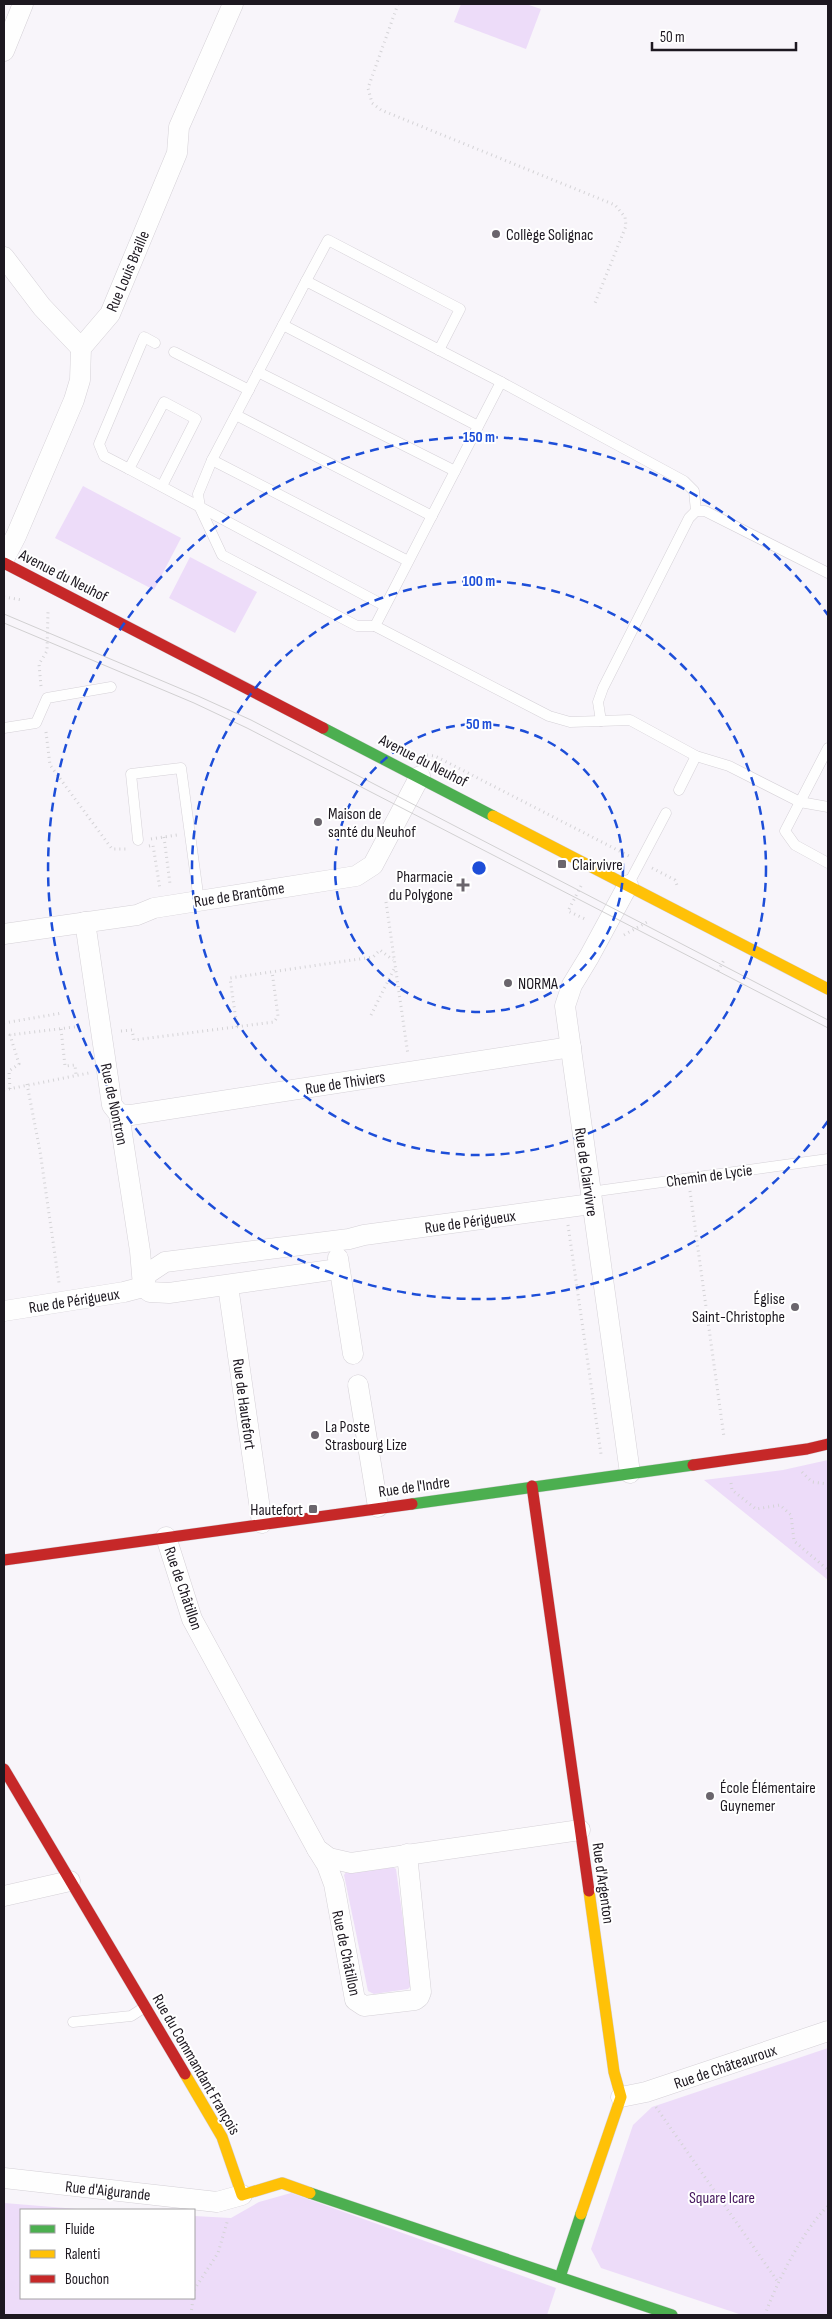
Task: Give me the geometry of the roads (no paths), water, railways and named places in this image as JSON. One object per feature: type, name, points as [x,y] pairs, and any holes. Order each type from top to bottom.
[{"type":"street","points":[[4,52],[23,4]]},
{"type":"street","name":"Rue Louis Braille","points":[[81,348],[110,314],[177,153],[180,127],[233,4]]},
{"type":"street","points":[[4,257],[42,307],[81,348],[80,380],[74,400],[4,561]]},
{"type":"street","name":"Avenue du Neuhof","points":[[4,561],[828,988]]},
{"type":"street","name":"Rue de Brantôme","points":[[4,934],[137,915],[154,908],[356,876],[373,865],[420,776]]},
{"type":"street","name":"Rue de Clairvivre","points":[[628,885],[567,995],[565,1006],[590,1198],[630,1473]]},
{"type":"street","name":"Rue de Nontron","points":[[85,922],[112,1105],[119,1114],[140,1251],[143,1287]]},
{"type":"street","name":"Rue de Thiviers","points":[[119,1114],[139,1114],[571,1047]]},
{"type":"street","name":"Rue de Périgueux","points":[[143,1287],[147,1274],[165,1262],[349,1239],[590,1198]]},
{"type":"street","points":[[349,1239],[341,1249],[338,1258],[338,1269],[353,1354]]},
{"type":"street","name":"Rue de Périgueux","points":[[143,1287],[150,1292],[158,1294],[228,1286],[338,1269]]},
{"type":"street","name":"Rue de Hautefort","points":[[228,1286],[262,1523]]},
{"type":"street","name":"Rue de Périgueux","points":[[4,1311],[124,1292],[143,1287]]},
{"type":"street","points":[[358,1385],[378,1507]]},
{"type":"street","name":"Rue de l'Indre","points":[[4,1560],[828,1444]]},
{"type":"street","name":"Rue d'Argenton","points":[[532,1486],[614,2072],[621,2097]]},
{"type":"street","name":"Rue de Châtillon","points":[[166,1536],[192,1619],[327,1865],[334,1884],[355,2000],[364,2006],[415,2000],[420,1997],[422,1992],[407,1854]]},
{"type":"street","name":"Rue du Commandant François","points":[[4,1769],[145,2007],[219,2127],[242,2195]]},
{"type":"street","points":[[317,1849],[329,1858],[350,1863],[580,1830]]},
{"type":"street","points":[[4,1896],[70,1881]]},
{"type":"street","name":"Rue de Châteauroux","points":[[621,2097],[646,2092],[828,2031]]},
{"type":"street","points":[[560,2277],[621,2097]]},
{"type":"street","name":"Rue d'Aigurande","points":[[4,2178],[217,2202],[242,2195]]},
{"type":"street","points":[[242,2195],[282,2183],[672,2315]]},
{"type":"lane","points":[[439,350],[460,309],[328,240],[212,460],[198,494],[200,508],[222,555],[357,626],[375,626],[550,716],[570,722],[630,720],[696,756],[729,766],[800,802],[828,808]]},
{"type":"lane","points":[[306,281],[501,382],[684,481],[694,491],[696,511]]},
{"type":"lane","points":[[283,325],[478,426]]},
{"type":"lane","points":[[156,343],[144,337],[99,444],[104,456],[385,606]]},
{"type":"lane","points":[[174,352],[249,390]]},
{"type":"lane","points":[[258,372],[455,471]]},
{"type":"lane","points":[[375,626],[501,382]]},
{"type":"lane","points":[[129,469],[164,402],[196,419],[162,486]]},
{"type":"lane","points":[[236,415],[432,516]]},
{"type":"lane","points":[[212,460],[408,561]]},
{"type":"lane","points":[[601,721],[598,702],[602,688],[688,518],[696,511],[705,511],[828,573]]},
{"type":"lane","points":[[4,728],[36,723],[47,698],[111,687]]},
{"type":"lane","points":[[828,748],[785,831],[795,845],[828,864]]},
{"type":"lane","points":[[678,790],[696,756]]},
{"type":"lane","points":[[139,845],[130,774],[181,768],[199,901]]},
{"type":"lane","points":[[628,885],[666,813]]},
{"type":"lane","name":"Chemin de Lycie","points":[[590,1198],[688,1178],[828,1159]]},
{"type":"lane","points":[[73,2022],[131,2016],[145,2007]]},
{"type":"tram line","points":[[4,614],[251,720],[828,1020]]},
{"type":"tram line","points":[[4,623],[194,703],[247,728],[828,1028]]},
{"type":"place","name":"Collège Solignac","points":[[496,234]]},
{"type":"place","name":"Maison de santé du Neuhof","points":[[318,822]]},
{"type":"place","name":"Clairvivre","points":[[562,864]]},
{"type":"place","name":"Pharmacie du Polygone","points":[[463,885]]},
{"type":"place","name":"NORMA","points":[[508,983]]},
{"type":"place","name":"Église Saint-Christophe","points":[[795,1307]]},
{"type":"place","name":"La Poste Strasbourg Lize","points":[[315,1435]]},
{"type":"place","name":"Hautefort","points":[[313,1509]]},
{"type":"place","name":"École Élémentaire Guynemer","points":[[710,1796]]},
{"type":"park label","name":"Square Icare","points":[[722,2197]]}]
